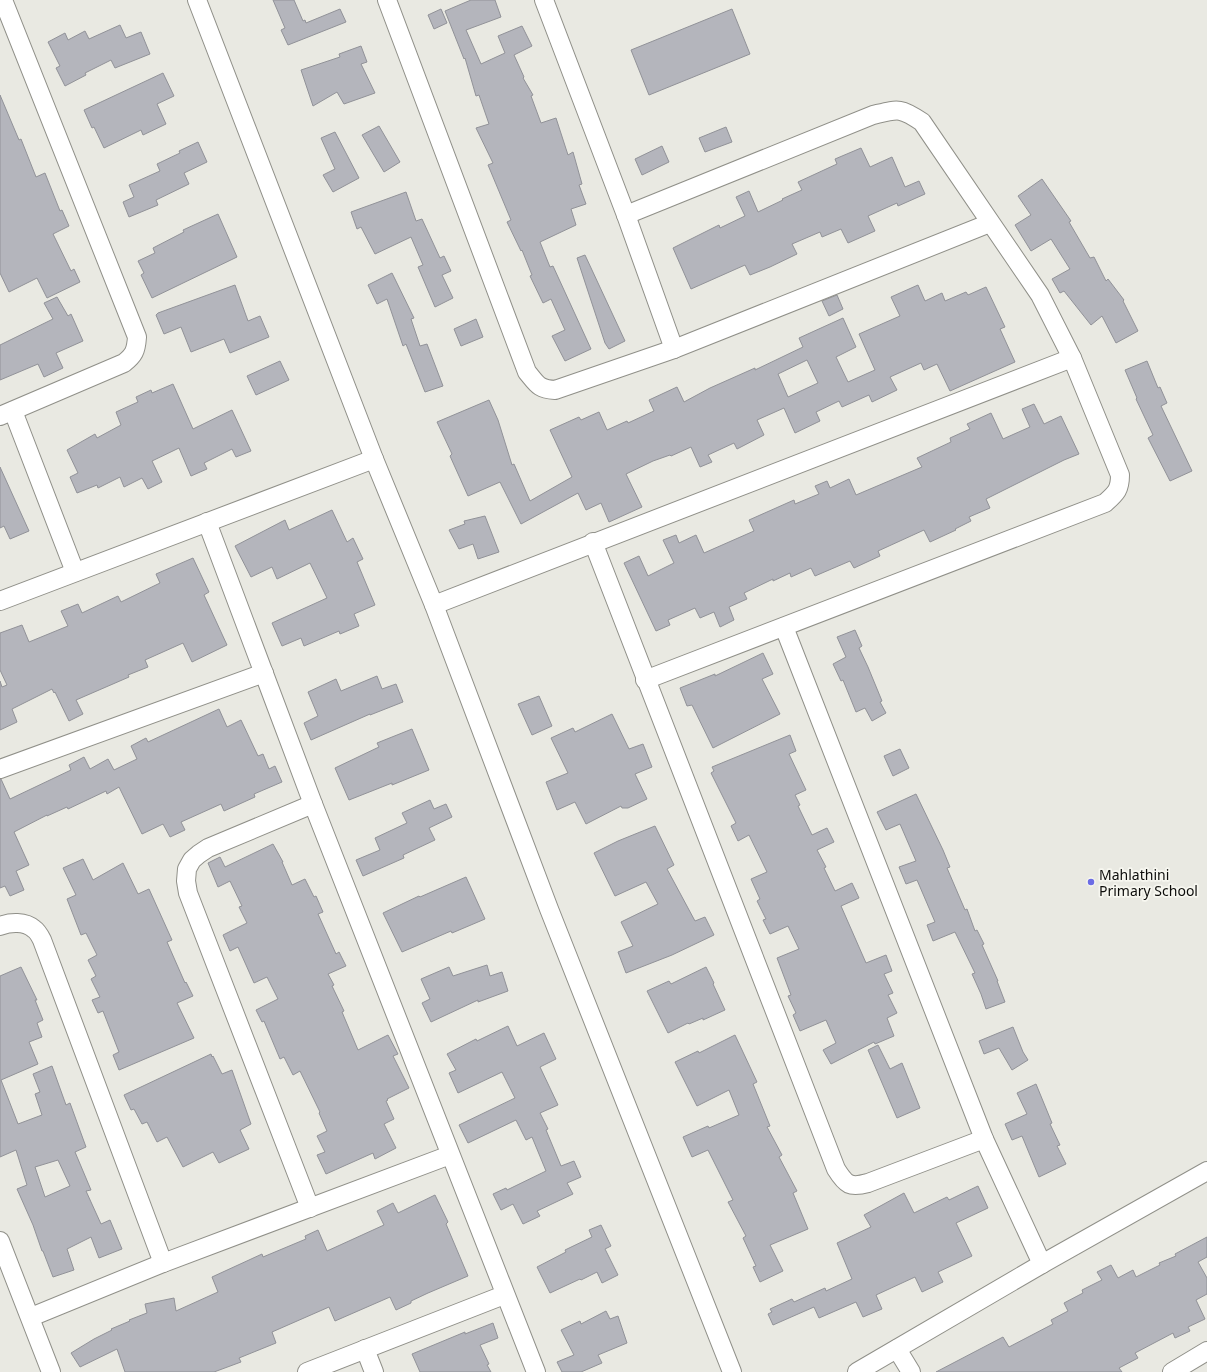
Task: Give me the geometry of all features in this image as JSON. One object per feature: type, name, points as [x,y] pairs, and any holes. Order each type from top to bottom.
[{"type":"street","points":[[3,0],[137,337],[133,356],[124,363],[6,413],[75,572]]},
{"type":"street","points":[[196,0],[374,459],[434,605],[550,909],[732,1372]]},
{"type":"street","points":[[387,0],[527,372],[536,384],[544,389],[555,390],[674,350],[990,223]]},
{"type":"street","points":[[544,0],[626,215],[674,350]]},
{"type":"street","points":[[626,215],[873,115],[894,110],[907,111],[922,122],[1040,296],[1072,358],[1120,475],[1120,484],[1116,493],[1106,503],[646,680]]},
{"type":"street","points":[[434,605],[593,542],[1072,358]]},
{"type":"street","points":[[0,601],[374,459]]},
{"type":"street","points":[[207,522],[313,804],[504,1294],[536,1372]]},
{"type":"street","points":[[593,542],[836,1170],[847,1184],[856,1186],[868,1183],[984,1139]]},
{"type":"street","points":[[784,627],[984,1139],[1042,1264]]},
{"type":"street","points":[[0,769],[264,673]]},
{"type":"street","points":[[310,1208],[188,894],[186,881],[188,869],[192,860],[208,848],[313,804]]},
{"type":"street","points":[[0,926],[19,923],[28,925],[35,929],[42,940],[163,1263]]},
{"type":"street","points":[[31,1317],[163,1263],[450,1155]]},
{"type":"street","points":[[857,1372],[1042,1264],[1207,1171]]},
{"type":"street","points":[[0,1241],[31,1317],[51,1372]]},
{"type":"street","points":[[307,1372],[504,1294]]},
{"type":"street","points":[[365,1349],[374,1372]]},
{"type":"street","points":[[897,1349],[911,1372]]},
{"type":"street","points":[[1172,1372],[1207,1351]]},
{"type":"building","points":[[273,0],[294,0],[303,21],[305,20],[306,23],[340,9],[346,22],[288,45],[281,30],[285,28]]},
{"type":"building","points":[[471,0],[495,0],[501,17],[466,30],[481,64],[505,53],[498,36],[522,26],[532,46],[514,55],[524,77],[523,78],[533,95],[531,96],[541,123],[556,118],[568,155],[573,152],[582,184],[579,185],[586,204],[571,209],[576,225],[540,242],[550,267],[553,266],[591,349],[565,361],[552,336],[565,330],[551,299],[543,303],[530,276],[532,275],[522,250],[521,251],[507,222],[511,220],[488,165],[493,163],[476,128],[489,124],[479,95],[476,96],[465,58],[464,59],[445,11]]},
{"type":"building","points":[[441,9],[447,23],[434,29],[428,15]]},
{"type":"building","points":[[732,9],[750,54],[649,95],[631,50]]},
{"type":"building","points":[[120,25],[126,38],[141,32],[150,54],[115,68],[111,60],[85,73],[86,75],[65,86],[56,68],[60,66],[48,42],[65,33],[68,40],[85,31],[89,39]]},
{"type":"building","points":[[361,46],[367,62],[361,64],[375,93],[344,104],[337,92],[313,106],[301,70],[340,57],[339,54]]},
{"type":"building","points":[[163,73],[174,96],[157,104],[166,124],[143,135],[141,130],[104,148],[94,127],[92,128],[84,110]]},
{"type":"building","points":[[0,95],[19,140],[21,139],[36,177],[45,173],[60,211],[62,210],[69,226],[53,234],[71,271],[74,269],[80,282],[47,298],[37,278],[9,292],[0,273]]},
{"type":"building","points":[[379,126],[400,162],[384,172],[362,135]]},
{"type":"building","points":[[726,127],[732,142],[705,152],[699,138]]},
{"type":"building","points":[[335,132],[359,178],[333,192],[323,175],[335,169],[321,138]]},
{"type":"building","points":[[198,142],[207,162],[184,173],[189,184],[156,200],[158,205],[129,217],[123,202],[134,197],[129,185],[160,171],[157,164]]},
{"type":"building","points":[[662,146],[669,162],[642,175],[635,159]]},
{"type":"building","points":[[861,148],[870,167],[892,157],[905,187],[919,181],[925,194],[898,206],[897,203],[868,216],[875,231],[848,243],[841,229],[822,237],[820,232],[792,244],[797,254],[770,267],[750,275],[745,265],[691,289],[673,248],[719,225],[720,228],[745,216],[736,197],[749,191],[758,212],[802,190],[798,182],[837,164],[835,159]]},
{"type":"building","points":[[1042,179],[1071,221],[1069,222],[1090,258],[1094,257],[1106,281],[1108,279],[1124,300],[1123,301],[1138,331],[1116,343],[1102,316],[1091,325],[1064,291],[1060,293],[1052,279],[1070,269],[1051,239],[1031,251],[1015,225],[1031,215],[1018,196]]},
{"type":"building","points":[[406,192],[416,221],[422,219],[440,258],[444,256],[451,271],[442,275],[453,298],[435,307],[418,267],[423,265],[411,237],[375,254],[361,227],[357,229],[351,212]]},
{"type":"building","points":[[218,214],[237,257],[152,298],[141,275],[144,273],[138,261],[155,253],[153,248],[184,232],[183,230]]},
{"type":"building","points":[[585,255],[625,341],[609,349],[605,343],[577,258]]},
{"type":"building","points":[[392,273],[414,318],[411,319],[420,346],[427,344],[443,386],[425,392],[406,344],[403,346],[387,299],[377,304],[368,285]]},
{"type":"building","points":[[235,285],[248,321],[260,316],[269,337],[230,353],[224,339],[191,352],[181,327],[164,334],[156,315],[158,313]]},
{"type":"building","points":[[918,285],[925,301],[942,293],[945,301],[966,292],[968,295],[986,287],[1005,327],[1000,329],[1015,362],[950,391],[937,364],[924,370],[921,363],[890,377],[897,390],[872,402],[869,395],[842,407],[839,401],[816,412],[820,421],[795,433],[784,408],[757,420],[764,435],[737,449],[734,443],[708,455],[712,462],[700,467],[691,447],[671,456],[670,455],[653,461],[626,474],[642,507],[609,522],[601,503],[586,510],[578,493],[521,524],[500,482],[468,496],[450,456],[452,454],[437,422],[489,400],[498,420],[512,465],[514,464],[530,501],[572,477],[550,430],[579,417],[581,420],[599,412],[607,430],[627,421],[628,423],[654,411],[649,400],[677,387],[684,402],[710,388],[755,368],[755,370],[803,347],[799,338],[843,318],[856,347],[836,357],[848,382],[875,370],[859,334],[900,316],[891,297]],"holes":[[[807,360],[818,383],[788,397],[778,374]]]},
{"type":"building","points":[[837,295],[843,309],[829,316],[822,301]]},
{"type":"building","points":[[57,297],[68,316],[71,314],[83,341],[56,353],[63,368],[44,377],[38,364],[0,380],[0,345],[53,319],[44,303]]},
{"type":"building","points":[[476,319],[483,337],[461,346],[454,329]]},
{"type":"building","points":[[280,361],[289,380],[256,395],[247,376]]},
{"type":"building","points":[[1147,361],[1158,388],[1160,387],[1167,403],[1161,406],[1192,471],[1170,481],[1148,438],[1153,435],[1136,399],[1137,398],[1125,370]]},
{"type":"building","points":[[173,384],[193,429],[232,410],[251,451],[236,457],[232,449],[204,463],[207,469],[191,476],[179,448],[152,461],[162,482],[148,489],[142,478],[124,487],[120,477],[98,488],[97,485],[77,493],[70,477],[78,473],[67,450],[95,434],[97,438],[121,425],[116,412],[138,402],[136,397],[151,390],[152,393]]},
{"type":"building","points":[[1034,404],[1044,424],[1061,416],[1079,454],[986,499],[990,508],[969,517],[971,521],[930,542],[924,530],[878,551],[880,556],[854,568],[850,561],[815,576],[811,568],[791,577],[790,573],[773,581],[773,579],[744,593],[747,599],[729,607],[734,620],[720,627],[714,612],[700,618],[695,608],[668,620],[670,625],[656,631],[624,563],[639,556],[648,576],[674,563],[663,540],[676,535],[679,543],[696,535],[704,553],[754,531],[749,520],[794,500],[795,504],[819,494],[815,486],[827,481],[830,488],[849,479],[856,495],[922,467],[917,458],[951,442],[950,438],[970,429],[967,424],[991,413],[1003,439],[1030,427],[1022,409]]},
{"type":"building","points":[[0,467],[29,531],[10,539],[4,526],[0,528]]},
{"type":"building","points":[[332,510],[347,542],[353,538],[363,559],[357,562],[375,605],[354,614],[359,626],[340,634],[339,631],[304,646],[301,638],[282,646],[272,623],[327,598],[310,563],[277,579],[272,567],[251,577],[235,546],[285,520],[289,530]]},
{"type":"building","points":[[485,516],[499,552],[478,559],[473,544],[459,549],[449,530],[465,524],[464,521]]},
{"type":"building","points":[[193,558],[209,592],[204,595],[227,645],[192,662],[183,643],[145,660],[148,667],[76,700],[83,714],[69,721],[55,692],[54,693],[52,689],[12,709],[17,722],[0,730],[0,681],[2,687],[7,685],[0,670],[0,633],[22,625],[29,642],[68,626],[61,611],[78,604],[82,613],[118,596],[121,602],[160,583],[156,574]]},
{"type":"building","points":[[855,630],[862,646],[859,648],[882,701],[880,702],[886,713],[872,721],[865,708],[856,712],[843,680],[841,681],[833,664],[846,657],[837,637]]},
{"type":"building","points":[[763,653],[773,674],[762,679],[780,714],[713,748],[692,705],[687,706],[680,688],[715,674],[715,676]]},
{"type":"building","points":[[377,676],[382,689],[396,684],[403,702],[370,714],[311,740],[304,723],[318,716],[308,692],[336,679],[341,691]]},
{"type":"building","points":[[539,696],[552,726],[532,735],[518,704]]},
{"type":"building","points":[[219,709],[227,727],[241,720],[258,756],[263,754],[269,769],[275,766],[282,782],[254,794],[255,797],[224,811],[221,804],[181,822],[185,830],[170,837],[163,824],[142,834],[119,787],[107,794],[106,791],[68,809],[67,807],[47,815],[14,832],[29,865],[16,871],[24,890],[10,896],[5,886],[0,888],[0,779],[10,799],[71,770],[69,765],[84,757],[90,769],[108,759],[114,770],[137,759],[131,746],[146,738],[148,742]]},
{"type":"building","points":[[612,714],[629,749],[643,744],[652,767],[635,774],[647,799],[628,808],[622,808],[621,806],[586,824],[575,802],[557,810],[546,782],[568,773],[551,738],[573,728],[575,732]]},
{"type":"building","points":[[412,729],[429,770],[349,800],[335,768],[379,747],[377,743]]},
{"type":"building","points":[[790,735],[796,751],[789,754],[806,790],[795,795],[800,805],[798,806],[812,835],[827,828],[834,842],[817,850],[826,867],[824,868],[835,891],[852,883],[859,898],[841,906],[866,963],[886,955],[892,971],[884,974],[893,993],[888,995],[897,1013],[887,1018],[894,1036],[875,1044],[874,1042],[831,1064],[823,1050],[836,1043],[826,1020],[800,1031],[793,1015],[796,1013],[788,996],[791,995],[777,958],[799,949],[788,926],[770,934],[763,920],[766,919],[757,901],[760,899],[751,879],[767,872],[749,835],[738,841],[731,826],[736,823],[711,773],[714,771],[712,767]]},
{"type":"building","points":[[900,749],[909,768],[893,776],[884,756]]},
{"type":"building","points":[[916,794],[943,850],[950,867],[947,868],[965,910],[967,909],[975,931],[977,930],[984,944],[982,945],[998,981],[1005,1002],[986,1009],[972,974],[975,973],[955,932],[933,941],[927,925],[935,922],[917,880],[906,884],[899,867],[916,861],[900,824],[886,830],[877,812]]},
{"type":"building","points":[[430,800],[434,809],[446,804],[452,817],[429,828],[435,840],[403,855],[404,858],[363,876],[356,860],[380,850],[375,838],[407,823],[402,813]]},
{"type":"building","points":[[655,826],[674,865],[667,869],[695,921],[705,917],[714,935],[672,955],[626,973],[618,952],[633,946],[621,922],[658,904],[646,882],[615,896],[594,853],[618,841]]},
{"type":"building","points":[[273,844],[283,862],[292,885],[305,879],[314,897],[316,896],[323,912],[318,914],[336,954],[339,952],[346,966],[328,974],[334,985],[332,986],[344,1011],[342,1012],[358,1050],[388,1035],[398,1054],[393,1056],[409,1088],[387,1099],[388,1100],[386,1101],[394,1119],[384,1124],[396,1148],[375,1159],[373,1153],[326,1174],[317,1155],[325,1152],[317,1136],[327,1131],[319,1113],[320,1112],[300,1071],[293,1075],[284,1057],[280,1059],[264,1021],[262,1022],[256,1010],[278,999],[267,977],[254,983],[238,947],[230,951],[223,935],[247,923],[239,907],[242,906],[230,881],[218,887],[208,863],[220,857],[225,867]]},
{"type":"building","points":[[83,859],[93,880],[123,863],[138,894],[149,889],[172,940],[167,942],[185,983],[186,982],[193,996],[177,1003],[194,1038],[119,1070],[113,1055],[119,1052],[103,1011],[98,1013],[92,1000],[100,997],[91,979],[96,976],[88,960],[97,955],[86,933],[81,935],[67,899],[76,895],[63,868]]},
{"type":"building","points":[[466,877],[485,919],[452,933],[451,931],[402,952],[383,913],[419,896],[420,897]]},
{"type":"building","points":[[487,965],[490,976],[502,972],[508,991],[478,1002],[478,1000],[431,1022],[422,1003],[430,999],[421,979],[449,967],[453,976]]},
{"type":"building","points":[[21,967],[37,1000],[35,1000],[43,1020],[37,1023],[42,1037],[29,1042],[38,1064],[1,1080],[18,1124],[42,1115],[35,1094],[40,1092],[33,1074],[52,1066],[66,1105],[70,1103],[86,1147],[75,1152],[91,1190],[86,1191],[101,1224],[110,1220],[122,1249],[99,1258],[91,1237],[67,1249],[74,1270],[53,1277],[17,1189],[27,1185],[16,1150],[0,1157],[0,976]],"holes":[[[58,1160],[70,1186],[45,1197],[35,1167]]]},
{"type":"building","points":[[706,967],[725,1010],[703,1020],[703,1018],[689,1024],[688,1023],[668,1033],[647,991],[669,981],[671,984]]},
{"type":"building","points":[[508,1026],[517,1046],[544,1033],[556,1059],[540,1067],[558,1105],[540,1113],[548,1129],[546,1130],[561,1166],[574,1161],[581,1177],[567,1183],[573,1194],[537,1211],[540,1216],[523,1224],[513,1204],[501,1210],[493,1194],[506,1188],[507,1190],[546,1171],[532,1137],[526,1140],[516,1120],[468,1143],[459,1125],[515,1098],[502,1072],[458,1093],[449,1073],[456,1070],[447,1054],[476,1039],[477,1041]]},
{"type":"building","points":[[1013,1027],[1023,1052],[1028,1060],[1012,1070],[999,1048],[984,1054],[979,1041]]},
{"type":"building","points":[[735,1035],[757,1082],[753,1084],[770,1126],[767,1127],[782,1155],[779,1157],[797,1191],[793,1193],[808,1229],[770,1245],[783,1271],[760,1282],[753,1267],[756,1266],[743,1238],[746,1236],[728,1202],[733,1200],[708,1150],[692,1157],[683,1137],[739,1115],[729,1090],[697,1106],[675,1062],[698,1051],[699,1053]]},
{"type":"building","points":[[878,1045],[890,1069],[902,1063],[920,1108],[897,1118],[868,1050]]},
{"type":"building","points":[[211,1054],[222,1074],[232,1070],[251,1124],[240,1130],[249,1149],[219,1163],[213,1152],[183,1167],[167,1137],[157,1142],[147,1122],[142,1124],[134,1109],[131,1110],[124,1095]]},
{"type":"building","points":[[1036,1084],[1052,1123],[1050,1124],[1060,1145],[1057,1146],[1066,1164],[1039,1177],[1022,1136],[1012,1140],[1005,1124],[1027,1114],[1017,1093]]},
{"type":"building","points":[[978,1186],[988,1208],[956,1223],[972,1256],[938,1272],[943,1282],[922,1292],[915,1277],[876,1295],[882,1309],[863,1317],[856,1302],[819,1318],[814,1307],[773,1325],[768,1314],[772,1312],[770,1309],[792,1299],[794,1302],[825,1288],[826,1291],[852,1279],[837,1243],[871,1227],[864,1215],[904,1193],[914,1213],[947,1197],[949,1200]]},
{"type":"building","points":[[435,1195],[448,1222],[446,1224],[468,1276],[411,1301],[411,1303],[396,1310],[390,1297],[335,1321],[329,1307],[272,1332],[276,1343],[239,1358],[241,1362],[214,1372],[125,1372],[117,1349],[80,1367],[71,1353],[112,1330],[111,1329],[147,1313],[145,1304],[174,1298],[176,1311],[218,1292],[212,1277],[262,1254],[263,1257],[306,1239],[305,1236],[318,1230],[327,1251],[384,1225],[377,1211],[393,1203],[398,1213]]},
{"type":"building","points":[[601,1225],[611,1246],[605,1249],[618,1275],[602,1283],[597,1272],[550,1293],[537,1267],[566,1252],[565,1250],[592,1237],[589,1230]]},
{"type":"building","points":[[1207,1237],[1207,1257],[1198,1262],[1207,1278],[1207,1294],[1196,1300],[1205,1319],[1188,1327],[1190,1331],[1175,1338],[1173,1333],[1135,1353],[1138,1358],[1119,1368],[1122,1372],[936,1372],[1003,1337],[1009,1347],[1053,1324],[1051,1320],[1068,1311],[1064,1303],[1083,1293],[1082,1290],[1102,1280],[1097,1272],[1111,1265],[1118,1278],[1133,1270],[1136,1277],[1160,1265],[1159,1263],[1176,1256],[1175,1254]]},
{"type":"building","points":[[606,1311],[610,1319],[618,1316],[627,1343],[598,1355],[602,1363],[581,1372],[562,1372],[557,1362],[574,1355],[561,1330],[580,1321],[581,1324]]},
{"type":"building","points":[[493,1323],[498,1338],[480,1345],[491,1372],[420,1372],[412,1354],[465,1332],[465,1334]]},
{"type":"place","name":"Mahlathini Primary School","points":[[1091,882]]}]
